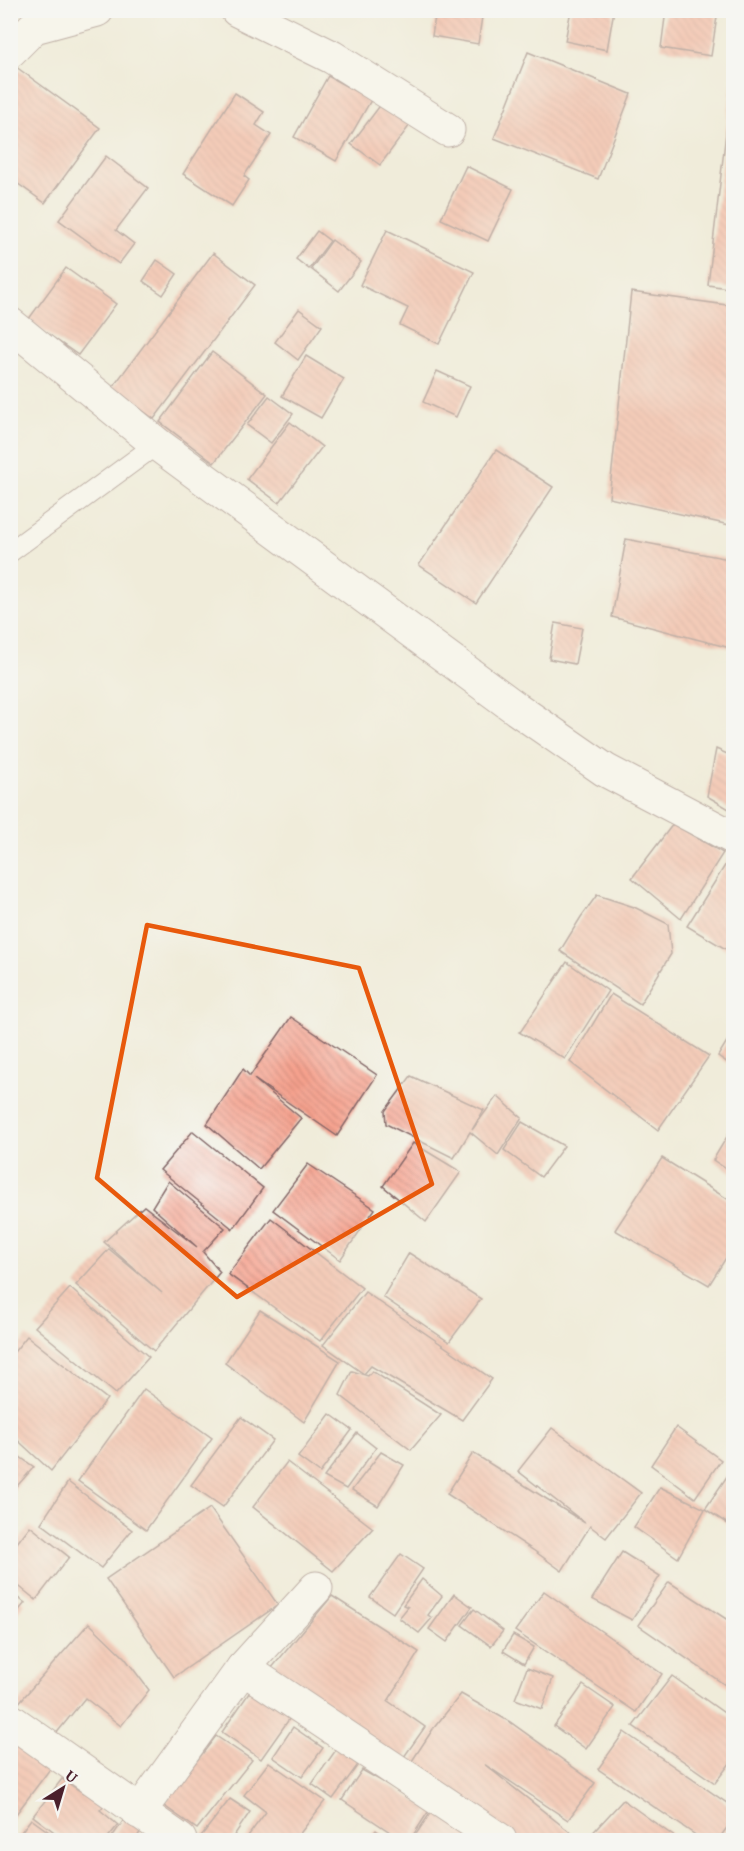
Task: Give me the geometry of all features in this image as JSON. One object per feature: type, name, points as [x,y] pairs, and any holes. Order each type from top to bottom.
[{"type":"street","points":[[10,51],[34,27],[97,10]]},
{"type":"street","points":[[237,10],[332,57],[448,130]]},
{"type":"street","points":[[10,324],[157,444],[517,709],[605,770],[734,837]]},
{"type":"street","points":[[139,1812],[243,1668],[316,1588]]},
{"type":"street","points":[[243,1668],[500,1840]]},
{"type":"street","points":[[10,1720],[180,1840]]},
{"type":"lane","points":[[10,552],[157,444]]},
{"type":"highlighted area","points":[[147,925],[359,968],[432,1184],[237,1297],[97,1178]]},
{"type":"building","points":[[436,10],[483,10],[478,44],[432,36]]},
{"type":"building","points":[[571,10],[614,10],[607,50],[565,41]]},
{"type":"building","points":[[666,10],[718,10],[711,56],[661,48]]},
{"type":"building","points":[[528,52],[631,94],[598,179],[494,138]]},
{"type":"building","points":[[12,64],[100,128],[45,203],[10,178]]},
{"type":"building","points":[[328,76],[371,100],[336,161],[294,137]]},
{"type":"building","points":[[732,82],[734,83],[734,289],[708,285]]},
{"type":"building","points":[[235,93],[264,112],[256,125],[271,135],[244,176],[249,180],[232,206],[183,174]]},
{"type":"building","points":[[385,99],[413,121],[380,165],[351,144]]},
{"type":"building","points":[[106,156],[148,188],[116,230],[134,244],[119,264],[59,220]]},
{"type":"building","points":[[466,166],[513,189],[488,241],[441,219]]},
{"type":"building","points":[[387,230],[474,272],[439,344],[400,325],[408,308],[360,285]]},
{"type":"building","points":[[317,231],[330,241],[309,269],[296,259]]},
{"type":"building","points":[[332,240],[361,262],[339,291],[311,269]]},
{"type":"building","points":[[213,253],[255,285],[154,419],[112,388]]},
{"type":"building","points":[[157,260],[177,274],[163,295],[143,281]]},
{"type":"building","points":[[66,268],[116,304],[78,355],[28,320]]},
{"type":"building","points":[[631,292],[734,306],[734,526],[609,498]]},
{"type":"building","points":[[299,309],[322,326],[298,360],[275,342]]},
{"type":"building","points":[[212,352],[267,394],[214,463],[160,422]]},
{"type":"building","points":[[306,356],[344,379],[321,418],[282,396]]},
{"type":"building","points":[[437,371],[470,386],[456,417],[423,402]]},
{"type":"building","points":[[269,396],[293,414],[271,443],[247,425]]},
{"type":"building","points":[[290,422],[322,447],[279,503],[247,479]]},
{"type":"building","points":[[496,450],[553,487],[476,603],[419,565]]},
{"type":"building","points":[[626,539],[734,560],[734,649],[612,617]]},
{"type":"building","points":[[555,623],[582,628],[575,664],[549,659]]},
{"type":"building","points":[[716,749],[734,757],[734,812],[707,796]]},
{"type":"building","points":[[673,824],[723,853],[681,919],[632,878]]},
{"type":"building","points":[[731,856],[734,857],[734,954],[687,926]]},
{"type":"building","points":[[597,895],[634,907],[668,924],[671,954],[640,1004],[560,951]]},
{"type":"building","points":[[567,962],[608,991],[565,1059],[519,1032]]},
{"type":"building","points":[[611,994],[709,1056],[658,1130],[570,1062]]},
{"type":"building","points":[[291,1017],[377,1075],[337,1136],[254,1079],[301,1118],[259,1169],[207,1124],[243,1069],[250,1076]]},
{"type":"building","points":[[734,1030],[734,1067],[718,1056]]},
{"type":"building","points":[[411,1076],[484,1110],[472,1130],[497,1096],[522,1118],[498,1155],[470,1132],[454,1158],[386,1124],[385,1111]]},
{"type":"building","points":[[522,1122],[564,1146],[541,1177],[504,1150]]},
{"type":"building","points":[[734,1125],[734,1174],[713,1160]]},
{"type":"building","points":[[193,1131],[263,1188],[233,1229],[160,1170]]},
{"type":"building","points":[[413,1143],[461,1172],[426,1222],[383,1186]]},
{"type":"building","points":[[662,1158],[734,1203],[734,1245],[709,1285],[615,1230]]},
{"type":"building","points":[[308,1164],[375,1209],[340,1260],[273,1210]]},
{"type":"building","points":[[168,1181],[225,1228],[203,1252],[220,1272],[154,1351],[76,1285],[109,1249],[162,1293],[104,1242],[144,1206],[197,1247],[152,1207]]},
{"type":"building","points":[[271,1218],[362,1288],[320,1341],[228,1274]]},
{"type":"building","points":[[409,1253],[481,1299],[449,1342],[383,1297]]},
{"type":"building","points":[[70,1288],[149,1357],[116,1394],[35,1327]]},
{"type":"building","points":[[365,1292],[492,1379],[462,1420],[371,1366],[364,1374],[323,1345]]},
{"type":"building","points":[[260,1310],[340,1361],[304,1422],[225,1363]]},
{"type":"building","points":[[27,1336],[107,1399],[51,1471],[10,1433],[10,1357]]},
{"type":"building","points":[[352,1371],[368,1376],[372,1371],[441,1415],[411,1450],[340,1395]]},
{"type":"building","points":[[144,1389],[212,1438],[146,1530],[78,1481]]},
{"type":"building","points":[[330,1414],[352,1430],[320,1473],[298,1457]]},
{"type":"building","points":[[241,1417],[273,1440],[223,1507],[191,1485]]},
{"type":"building","points":[[676,1427],[721,1460],[695,1498],[651,1465]]},
{"type":"building","points":[[552,1428],[641,1493],[606,1538],[590,1526],[562,1571],[447,1494],[473,1453],[585,1523],[518,1471]]},
{"type":"building","points":[[357,1433],[376,1448],[346,1489],[324,1477]]},
{"type":"building","points":[[10,1450],[34,1467],[10,1494]]},
{"type":"building","points":[[381,1452],[404,1465],[378,1506],[352,1490]]},
{"type":"building","points":[[287,1462],[373,1528],[333,1571],[253,1507]]},
{"type":"building","points":[[734,1466],[734,1528],[705,1509]]},
{"type":"building","points":[[68,1482],[132,1530],[101,1568],[41,1523]]},
{"type":"building","points":[[660,1487],[705,1509],[678,1558],[634,1527]]},
{"type":"building","points":[[210,1508],[278,1605],[174,1677],[106,1579]]},
{"type":"building","points":[[30,1526],[69,1557],[36,1600],[10,1579],[10,1552]]},
{"type":"building","points":[[622,1552],[660,1576],[632,1620],[592,1599]]},
{"type":"building","points":[[401,1554],[423,1569],[393,1613],[370,1597]]},
{"type":"building","points":[[422,1579],[442,1596],[428,1615],[432,1618],[419,1633],[399,1618],[408,1607],[403,1605]]},
{"type":"building","points":[[669,1582],[734,1624],[734,1691],[638,1625]]},
{"type":"building","points":[[544,1591],[662,1674],[636,1712],[515,1631]]},
{"type":"building","points":[[10,1592],[25,1603],[10,1621]]},
{"type":"building","points":[[454,1594],[472,1607],[447,1642],[429,1629]]},
{"type":"building","points":[[332,1596],[419,1652],[388,1701],[425,1727],[399,1764],[265,1676]]},
{"type":"building","points":[[474,1609],[503,1631],[491,1646],[462,1625]]},
{"type":"building","points":[[89,1623],[125,1658],[149,1690],[121,1726],[85,1698],[55,1735],[16,1706]]},
{"type":"building","points":[[513,1635],[534,1647],[524,1664],[503,1651]]},
{"type":"building","points":[[527,1668],[553,1678],[542,1709],[515,1699]]},
{"type":"building","points":[[672,1676],[734,1720],[734,1758],[715,1783],[633,1726]]},
{"type":"building","points":[[256,1683],[297,1708],[261,1759],[222,1732]]},
{"type":"building","points":[[583,1685],[615,1707],[586,1749],[554,1726]]},
{"type":"building","points":[[461,1694],[510,1722],[595,1783],[568,1820],[484,1764],[580,1840],[505,1840],[406,1770],[433,1729]]},
{"type":"building","points":[[293,1727],[323,1748],[302,1777],[273,1757]]},
{"type":"building","points":[[624,1732],[734,1808],[734,1818],[718,1840],[703,1840],[598,1769]]},
{"type":"building","points":[[216,1736],[252,1760],[197,1829],[163,1805]]},
{"type":"building","points":[[17,1739],[53,1765],[10,1822],[10,1748]]},
{"type":"building","points":[[338,1747],[360,1762],[333,1799],[312,1784]]},
{"type":"building","points":[[269,1762],[325,1801],[295,1840],[245,1840],[266,1812],[244,1795]]},
{"type":"building","points":[[362,1770],[430,1809],[410,1840],[402,1840],[342,1800]]},
{"type":"building","points":[[62,1779],[83,1793],[87,1786],[108,1801],[100,1810],[118,1825],[106,1840],[65,1840],[33,1816]]},
{"type":"building","points":[[230,1799],[250,1812],[231,1840],[198,1840]]},
{"type":"building","points":[[623,1800],[679,1840],[586,1840]]},
{"type":"building","points":[[433,1809],[471,1834],[467,1840],[412,1840]]},
{"type":"building","points":[[127,1815],[143,1828],[137,1837],[142,1840],[110,1840]]},
{"type":"building","points":[[31,1819],[60,1840],[15,1840]]},
{"type":"building","points":[[376,1830],[390,1840],[369,1840]]}]
